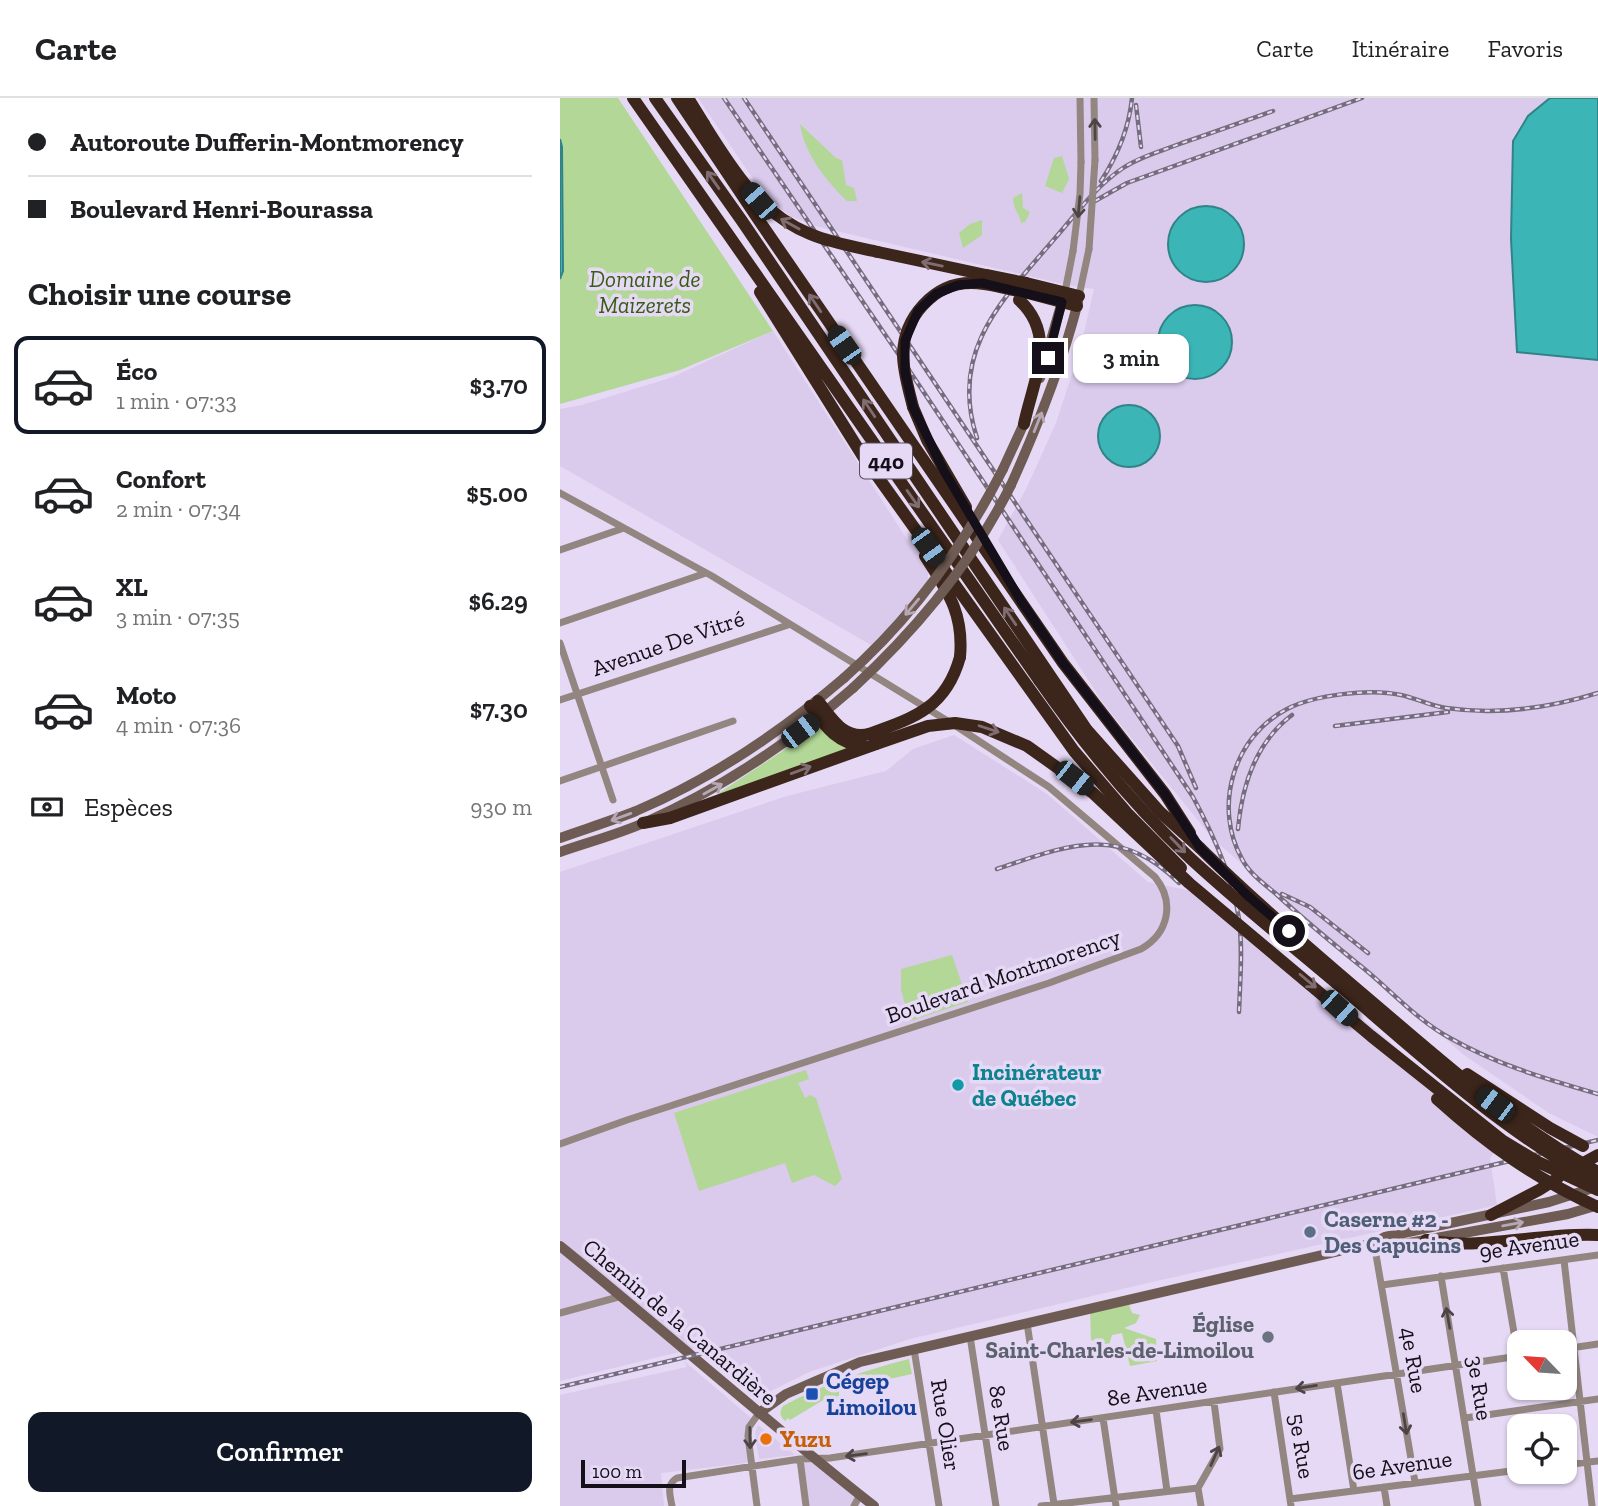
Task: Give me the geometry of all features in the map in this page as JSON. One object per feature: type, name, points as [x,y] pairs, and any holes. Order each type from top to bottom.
[{"type":"highway","name":"440","points":[[633,98],[1039,680],[1120,783],[1188,856],[1490,1112],[1598,1186]]},
{"type":"highway","name":"440","points":[[655,98],[742,221],[1039,680],[1160,812],[1248,896],[1421,1044],[1529,1129],[1598,1172]]},
{"type":"highway","points":[[677,98],[1063,663],[1165,794],[1200,848]]},
{"type":"highway","points":[[688,98],[741,180],[770,211],[794,227],[830,241],[1023,292]]},
{"type":"highway","points":[[734,242],[764,300],[951,598],[961,627],[960,657],[951,683],[933,705],[872,741],[841,730],[822,714],[814,703]]},
{"type":"highway","points":[[1021,601],[944,471],[913,407],[903,355],[908,331],[918,311],[936,294],[958,285],[982,283],[1078,301]]},
{"type":"highway","points":[[1023,292],[1040,336],[1040,360],[1024,424]]},
{"type":"highway","points":[[865,459],[1039,680],[1074,751],[1127,813],[1218,905]]},
{"type":"highway","points":[[643,823],[670,817],[872,741],[941,723],[969,724],[1009,737],[1053,763],[1093,793],[1189,883],[1371,1036],[1503,1141],[1538,1162],[1598,1186]]},
{"type":"highway","points":[[1371,1036],[1483,1140],[1551,1185],[1598,1206]]},
{"type":"highway","points":[[1421,1044],[1550,1128],[1598,1154]]},
{"type":"highway","points":[[1491,1215],[1598,1154]]},
{"type":"highway","points":[[1426,1240],[1445,1244],[1502,1243],[1576,1233],[1598,1234]]},
{"type":"main road","points":[[560,838],[635,811],[681,789],[759,742],[814,703],[883,640],[935,578],[972,524],[1003,469],[1024,424],[1048,358],[1063,297]]},
{"type":"main road","points":[[560,852],[643,823],[732,778],[822,714],[885,658],[933,603],[975,546],[1011,485],[1049,397],[1078,301]]},
{"type":"main road","points":[[760,1413],[786,1394],[860,1362],[1374,1243],[1385,1237],[1549,1202],[1598,1186]]},
{"type":"main road","points":[[1374,1243],[1387,1247],[1568,1214],[1598,1206]]},
{"type":"main road","name":"Chemin de la Canardière","points":[[560,1246],[874,1506]]},
{"type":"street","points":[[1063,297],[1073,251],[1081,162],[1080,98]]},
{"type":"street","points":[[1078,301],[1089,248],[1095,160],[1094,98]]},
{"type":"street","name":"Boulevard Montmorency","points":[[560,492],[706,573],[959,728],[1068,802],[1155,877],[1164,888],[1167,900],[1163,927],[1149,944],[1141,949],[1049,983],[560,1144]]},
{"type":"street","points":[[560,550],[624,528]]},
{"type":"street","points":[[560,623],[706,573]]},
{"type":"street","name":"Avenue De Vitré","points":[[560,700],[789,624]]},
{"type":"street","points":[[560,643],[613,800]]},
{"type":"street","points":[[560,781],[733,721]]},
{"type":"street","name":"4e Rue","points":[[1374,1243],[1415,1482]]},
{"type":"street","name":"9e Avenue","points":[[1382,1284],[1598,1255]]},
{"type":"street","points":[[1564,1259],[1572,1330]]},
{"type":"street","points":[[1503,1268],[1514,1330]]},
{"type":"street","name":"3e Rue","points":[[1441,1276],[1478,1506]]},
{"type":"street","points":[[560,1313],[621,1296]]},
{"type":"street","points":[[1027,1323],[1054,1504]]},
{"type":"street","name":"8e Rue","points":[[970,1336],[996,1506]]},
{"type":"street","points":[[1577,1348],[1598,1344]]},
{"type":"street","name":"Rue Olier","points":[[914,1349],[939,1506]]},
{"type":"street","name":"8e Avenue","points":[[672,1506],[669,1488],[677,1478],[800,1459],[830,1458],[929,1444],[1507,1358]]},
{"type":"street","points":[[1577,1374],[1592,1506]]},
{"type":"street","points":[[1337,1382],[1354,1491]]},
{"type":"street","name":"5e Rue","points":[[1274,1392],[1291,1503]]},
{"type":"street","points":[[1465,1419],[1598,1399]]},
{"type":"street","points":[[1201,1506],[1198,1488],[1220,1449],[1214,1402]]},
{"type":"street","points":[[1156,1410],[1167,1491]]},
{"type":"street","points":[[757,1506],[749,1427],[760,1413]]},
{"type":"street","points":[[1103,1418],[1115,1502]]},
{"type":"street","points":[[800,1459],[806,1506]]},
{"type":"street","points":[[1577,1463],[1598,1461]]},
{"type":"street","name":"6e Avenue","points":[[1291,1503],[1415,1482],[1507,1471]]},
{"type":"street","points":[[1384,1487],[1387,1506]]},
{"type":"street","points":[[1041,1506],[1115,1502],[1167,1491],[1198,1488]]},
{"type":"street","points":[[854,1506],[860,1496]]},
{"type":"shaded area","points":[[698,98],[1550,98],[1528,116],[1518,352],[1598,360],[1598,1137],[1549,1113],[1464,1055],[1213,839],[1103,703],[998,540],[1026,489],[1056,423],[1080,350],[1094,289],[815,226],[790,216],[758,186]]},
{"type":"shaded area","points":[[1550,98],[1598,98],[1598,360],[1517,352],[1511,239],[1513,141],[1528,116]]},
{"type":"shaded area","points":[[560,139],[563,271],[560,279]]},
{"type":"shaded area","points":[[1206,206],[1221,209],[1233,217],[1241,229],[1244,244],[1241,259],[1233,271],[1221,279],[1206,282],[1191,279],[1179,271],[1171,259],[1168,244],[1171,229],[1179,217],[1191,209]]},
{"type":"shaded area","points":[[1188,305],[1202,305],[1216,311],[1226,321],[1232,342],[1230,356],[1216,373],[1202,379],[1188,379],[1174,373],[1164,363],[1158,349],[1158,335],[1164,321],[1174,311]]},
{"type":"shaded area","points":[[773,331],[928,572],[928,585],[882,639],[871,645],[560,466],[560,409],[582,405],[670,378]]},
{"type":"shaded area","points":[[1123,405],[1135,405],[1151,414],[1158,424],[1158,448],[1151,458],[1135,467],[1123,467],[1112,462],[1103,453],[1098,442],[1098,430],[1103,419],[1112,410]]},
{"type":"shaded area","points":[[954,735],[1047,794],[1148,882],[1211,895],[1376,1030],[1503,1141],[1490,1158],[1497,1205],[910,1339],[809,1372],[759,1397],[700,1347],[560,1381],[560,872],[787,796],[886,771],[913,749]]},
{"type":"shaded area","points":[[684,1361],[751,1418],[745,1431],[748,1461],[661,1473],[664,1506],[560,1506],[560,1395],[687,1367]]},
{"type":"shaded area","points":[[758,1425],[794,1455],[759,1459],[755,1432]]},
{"type":"shaded area","points":[[812,1458],[860,1495],[854,1506],[806,1506],[800,1459]]},
{"type":"green space","name":"Domaine de Maizerets","points":[[560,98],[618,98],[773,331],[680,370],[560,404]]},
{"type":"green space","points":[[800,124],[836,158],[842,160],[846,185],[854,188],[857,201],[847,201],[831,185],[811,156]]},
{"type":"green space","points":[[1062,156],[1069,179],[1062,193],[1045,186],[1054,158]]},
{"type":"green space","points":[[1022,193],[1023,208],[1030,212],[1025,222],[1021,223],[1013,198]]},
{"type":"green space","points":[[982,220],[982,235],[963,248],[959,233],[970,224]]},
{"type":"green space","points":[[819,727],[851,747],[721,796],[719,793]]},
{"type":"green space","points":[[952,955],[968,1002],[910,1021],[901,990],[901,969]]},
{"type":"green space","points":[[806,1070],[809,1079],[798,1083],[805,1098],[810,1095],[816,1098],[842,1179],[835,1186],[814,1175],[792,1183],[785,1163],[699,1191],[674,1113]]},
{"type":"green space","points":[[1129,1305],[1132,1313],[1140,1315],[1136,1323],[1124,1328],[1156,1339],[1157,1361],[1130,1366],[1122,1333],[1112,1335],[1109,1345],[1091,1340],[1090,1310]]},
{"type":"green space","points":[[909,1359],[912,1374],[839,1390],[839,1396],[825,1399],[790,1420],[788,1418],[785,1421],[781,1416],[783,1406],[829,1384]]},
{"type":"railway","points":[[724,98],[899,355],[1193,797],[1221,857],[1236,904],[1241,942],[1239,1012]]},
{"type":"railway","points":[[744,98],[1178,746],[1196,788]]},
{"type":"railway","points":[[1101,181],[1122,141],[1132,98]]},
{"type":"railway","points":[[1095,201],[1127,183],[1362,98]]},
{"type":"railway","points":[[1136,105],[1141,147]]},
{"type":"railway","points":[[977,438],[970,407],[970,378],[986,327],[1018,282],[1087,200],[1113,175],[1137,160],[1273,111]]},
{"type":"railway","points":[[1598,693],[1561,703],[1484,711],[1434,706],[1401,695],[1374,692],[1312,700],[1287,709],[1268,721],[1253,737],[1241,755],[1229,796],[1233,839],[1252,873],[1428,1024],[1468,1048],[1504,1064],[1598,1094]]},
{"type":"railway","points":[[1335,726],[1448,712]]},
{"type":"railway","points":[[1238,829],[1247,781],[1260,751],[1292,715]]},
{"type":"railway","points":[[997,869],[1047,853],[1092,844],[1135,852],[1157,864],[1179,883]]},
{"type":"railway","points":[[1282,894],[1310,907],[1368,953]]},
{"type":"railway","points":[[560,1387],[1598,1140]]},
{"type":"place","name":"Incinérateur de Québec","points":[[958,1085]]},
{"type":"place","name":"Caserne #2 - Des Capucins","points":[[1310,1232]]},
{"type":"place","name":"Église Saint-Charles-de-Limoilou","points":[[1268,1337]]},
{"type":"place","name":"Cégep Limoilou","points":[[812,1394]]},
{"type":"place","name":"Yuzu","points":[[766,1439]]},
{"type":"route","points":[[1048,358],[1062,302],[982,283],[968,283],[946,289],[925,303],[912,321],[903,355],[908,390],[927,440],[1021,601],[1098,710],[1165,794],[1200,848],[1248,896],[1289,931]]}]
